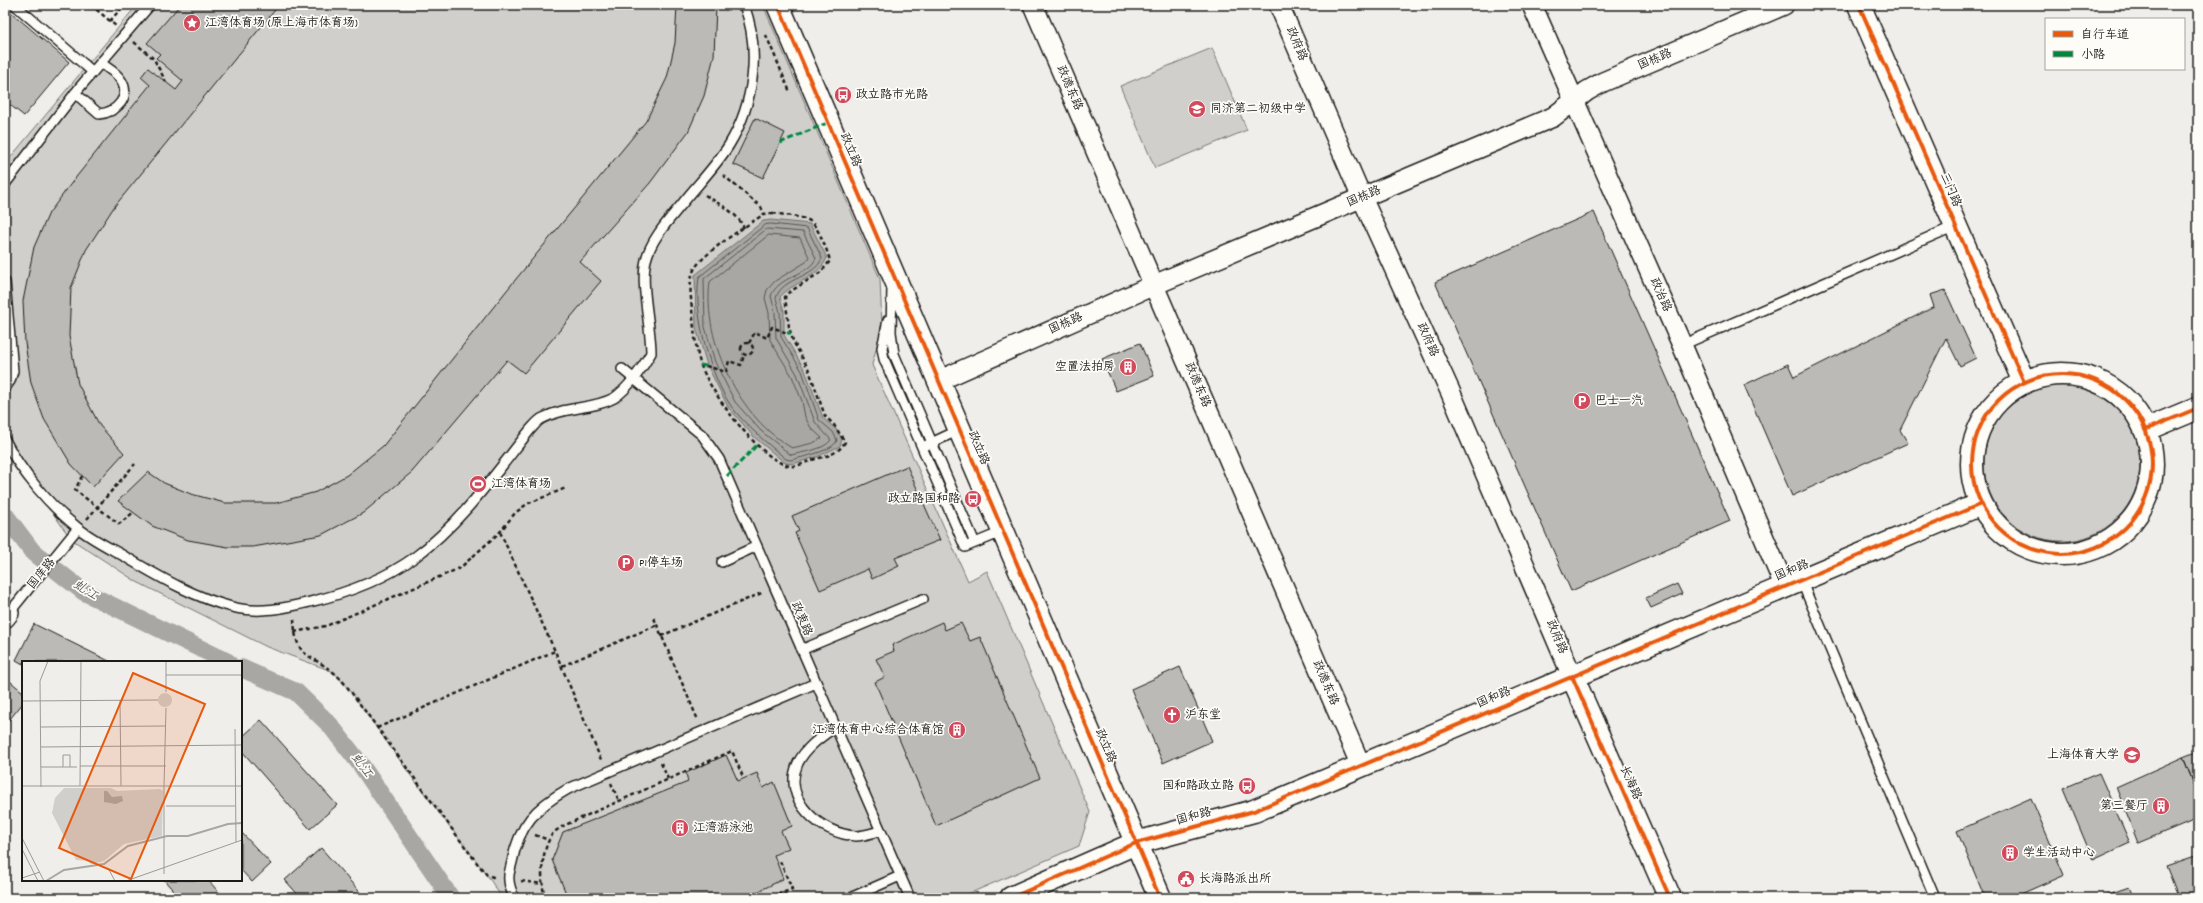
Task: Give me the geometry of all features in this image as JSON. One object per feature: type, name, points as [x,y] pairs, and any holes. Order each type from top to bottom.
[{"type":"main road","name":"政立路","points":[[778,5],[1002,532],[1160,898]]},
{"type":"main road","name":"三门路","points":[[1859,5],[2024,382]]},
{"type":"main road","points":[[2052,375],[2081,376],[2108,387],[2130,406],[2145,430],[2152,460],[2148,491],[2135,518],[2112,540],[2084,552],[2054,554],[2024,546],[1999,529],[1981,504],[1974,484],[1972,464],[1974,444],[1992,407],[2007,393],[2024,382],[2052,375]]},
{"type":"main road","points":[[2145,430],[2198,408]]},
{"type":"main road","name":"国和路","points":[[1011,898],[1136,843],[1254,811],[1792,582],[1981,504]]},
{"type":"main road","name":"长海路","points":[[1572,676],[1670,898]]},
{"type":"street","name":"政德东路","points":[[1032,5],[1361,766]]},
{"type":"street","name":"政府路","points":[[1280,5],[1362,198],[1450,391],[1572,676]]},
{"type":"street","name":"政治路","points":[[1532,5],[1682,345],[1792,582]]},
{"type":"street","name":"国栋路","points":[[938,381],[1154,285],[1553,117],[1603,82],[1784,5]]},
{"type":"lane","points":[[15,5],[93,72]]},
{"type":"lane","points":[[5,184],[75,93],[150,5]]},
{"type":"lane","points":[[5,440],[26,473],[50,502],[78,528],[147,569],[200,597],[234,608],[265,610],[293,606],[336,595],[383,576],[415,557],[452,525],[530,430],[542,418],[558,412],[597,405],[614,398],[626,387],[651,353],[644,276],[646,259],[664,226],[729,145],[740,120],[752,85],[753,47],[751,22],[744,5]]},
{"type":"lane","points":[[75,93],[99,114],[108,114],[119,106],[125,95],[124,86],[120,78],[101,63]]},
{"type":"lane","points":[[1682,345],[1955,226]]},
{"type":"lane","points":[[887,262],[892,287],[891,332],[894,354],[975,543]]},
{"type":"lane","points":[[5,282],[13,371],[10,381],[5,388]]},
{"type":"lane","points":[[892,310],[882,348],[884,359],[965,547],[1002,532]]},
{"type":"lane","name":"政衷路","points":[[622,369],[702,435],[719,459],[910,898]]},
{"type":"lane","points":[[923,448],[932,442],[959,430]]},
{"type":"lane","name":"国庠路","points":[[7,616],[71,539],[78,528]]},
{"type":"lane","points":[[722,562],[757,546]]},
{"type":"lane","points":[[1792,582],[1935,898]]},
{"type":"lane","points":[[801,650],[922,599]]},
{"type":"lane","points":[[514,898],[508,879],[514,853],[522,830],[532,815],[549,800],[607,773],[816,683]]},
{"type":"lane","points":[[835,727],[818,739],[804,753],[795,775],[796,792],[803,808],[816,822],[833,830],[856,836],[880,831]]},
{"type":"lane","points":[[850,898],[900,876]]},
{"type":"path","points":[[91,5],[103,15]]},
{"type":"path","points":[[110,21],[124,5]]},
{"type":"path","points":[[766,34],[790,92]]},
{"type":"path","points":[[154,59],[166,82]]},
{"type":"path","points":[[712,166],[761,207],[764,214]]},
{"type":"path","points":[[694,189],[733,212],[744,228]]},
{"type":"path","points":[[764,214],[794,217],[813,223],[830,261],[821,272],[788,293],[785,297],[789,327],[793,341],[809,370],[825,416],[834,425],[845,442],[842,448],[830,456],[790,467],[781,464],[751,441],[730,415],[700,365],[696,343],[691,277],[704,257],[744,228],[764,214]]},
{"type":"path","points":[[749,343],[755,332],[767,338],[772,327],[787,333]]},
{"type":"path","points":[[744,355],[752,354],[754,350],[749,343]]},
{"type":"path","points":[[706,366],[726,372],[729,361],[741,364],[744,355],[741,351],[741,347],[743,344],[749,343]]},
{"type":"path","points":[[78,528],[135,464]]},
{"type":"path","points":[[82,476],[75,490],[96,508],[119,524],[134,512]]},
{"type":"path","points":[[294,632],[326,626],[460,568],[500,532],[515,513],[527,504],[566,488]]},
{"type":"path","points":[[500,532],[562,666],[619,801]]},
{"type":"path","points":[[661,636],[775,588]]},
{"type":"path","points":[[293,606],[294,632],[299,648],[310,659],[334,672],[487,875],[498,879],[543,884]]},
{"type":"path","points":[[654,618],[703,732]]},
{"type":"path","points":[[562,666],[657,625]]},
{"type":"path","points":[[377,728],[555,651]]},
{"type":"path","points":[[545,898],[541,877],[545,853],[552,835],[563,826],[732,751],[743,777]]},
{"type":"path","points":[[656,752],[668,779]]},
{"type":"path","points":[[771,898],[792,889],[780,861]]},
{"type":"shaded area","name":"江湾体育场","points":[[137,5],[763,5],[880,279],[882,326],[872,365],[968,581],[987,571],[1090,812],[1079,846],[959,898],[502,898],[487,875],[411,776],[354,696],[334,672],[267,647],[137,582],[71,539],[5,445],[5,164]]},
{"type":"shaded area","points":[[1212,48],[1247,130],[1155,168],[1120,86]]},
{"type":"shaded area","points":[[2062,385],[2092,391],[2105,398],[2117,408],[2127,420],[2134,433],[2140,463],[2134,493],[2127,506],[2117,518],[2105,528],[2092,535],[2062,541],[2032,535],[2019,528],[2007,518],[1997,506],[1990,493],[1984,463],[1990,433],[1997,420],[2007,408],[2019,398],[2032,391]]},
{"type":"water","points":[[771,220],[810,224],[827,258],[818,271],[792,287],[780,297],[784,311],[784,335],[805,370],[823,418],[836,429],[842,439],[840,446],[817,457],[792,464],[785,463],[754,437],[728,407],[707,365],[696,328],[695,275],[763,221]]},
{"type":"building","points":[[180,5],[279,5],[114,207],[86,250],[71,288],[69,336],[78,384],[100,426],[124,453],[93,487],[71,464],[44,419],[31,383],[25,343],[23,301],[34,247],[49,213],[150,85],[141,77],[148,68],[176,90],[183,81],[156,58],[160,54],[147,43]]},
{"type":"building","points":[[677,5],[716,5],[714,56],[704,96],[688,132],[650,183],[580,262],[601,281],[524,373],[507,360],[412,472],[363,513],[321,535],[253,547],[228,547],[188,540],[152,526],[118,501],[148,472],[164,483],[191,494],[225,503],[276,503],[316,492],[347,475],[383,446],[507,290],[646,121],[667,78],[675,43]]},
{"type":"building","points":[[5,7],[69,62],[24,116],[5,101]]},
{"type":"building","points":[[755,118],[785,133],[763,178],[733,164]]},
{"type":"building","name":"巴士一汽","points":[[1594,212],[1730,521],[1571,591],[1435,282]]},
{"type":"building","points":[[1945,290],[1976,358],[1960,366],[1946,338],[1900,430],[1908,443],[1792,496],[1744,385],[1788,364],[1794,377],[1934,307],[1930,295]]},
{"type":"building","name":"空置法拍房","points":[[1140,343],[1154,376],[1116,391],[1102,359]]},
{"type":"building","points":[[907,466],[940,540],[895,558],[899,566],[872,579],[868,569],[820,590],[795,533],[799,531],[792,516]]},
{"type":"building","points":[[1677,584],[1682,594],[1651,608],[1646,598]]},
{"type":"building","name":"江湾体育中心综合体育馆","points":[[942,622],[945,630],[961,623],[970,641],[980,637],[1040,778],[936,826],[875,682],[885,677],[876,659],[894,651],[892,645]]},
{"type":"building","points":[[34,624],[109,661],[22,661],[22,663],[16,660]]},
{"type":"building","name":"沪东堂","points":[[1180,667],[1212,741],[1163,763],[1131,689]]},
{"type":"building","points":[[5,677],[22,691],[22,704],[5,725]]},
{"type":"building","points":[[261,720],[337,805],[310,829],[242,751],[242,737]]},
{"type":"building","points":[[2198,751],[2198,794],[2183,757]]},
{"type":"building","name":"江湾游泳池","points":[[726,755],[738,781],[757,773],[763,788],[774,782],[792,826],[781,831],[789,848],[774,855],[783,879],[745,898],[738,898],[736,893],[724,898],[568,898],[552,860],[563,832],[688,782],[686,773]]},
{"type":"building","name":"第三餐厅","points":[[2183,757],[2198,794],[2198,818],[2138,843],[2116,787]]},
{"type":"building","points":[[2099,773],[2130,843],[2093,860],[2063,788]]},
{"type":"building","name":"学生活动中心","points":[[2031,798],[2064,875],[2012,898],[1985,898],[1957,831]]},
{"type":"building","points":[[242,833],[271,864],[252,882],[242,871]]},
{"type":"building","points":[[321,848],[365,898],[301,898],[285,880]]},
{"type":"building","points":[[2198,855],[2198,898],[2179,898],[2166,866]]},
{"type":"building","points":[[165,881],[209,881],[224,898],[180,898]]},
{"type":"building","points":[[2129,887],[2134,898],[2097,898]]},
{"type":"waterway","name":"虬江","points":[[5,515],[32,551],[84,592],[226,661]]},
{"type":"waterway","name":"虬江","points":[[242,668],[296,692],[330,725],[361,765],[451,898]]},
{"type":"marked path","points":[[780,143],[827,123]]},
{"type":"marked path","points":[[700,365],[706,366]]},
{"type":"marked path","points":[[727,476],[757,445]]},
{"type":"cycle path","points":[[778,5],[1160,898]]},
{"type":"cycle path","points":[[1859,5],[2024,382]]},
{"type":"cycle path","points":[[2062,374],[2079,376],[2096,381],[2119,395],[2131,407],[2141,422],[2148,438],[2152,464],[2150,481],[2145,498],[2131,521],[2119,533],[2104,543],[2088,550],[2062,554],[2045,552],[2028,547],[2005,533],[1993,521],[1983,506],[1976,490],[1972,464],[1974,447],[1979,430],[1993,407],[2005,395],[2020,385],[2036,378],[2062,374]]},
{"type":"cycle path","points":[[2145,430],[2198,408]]},
{"type":"cycle path","points":[[1011,898],[1136,843],[1254,811],[1981,504]]},
{"type":"cycle path","points":[[1572,676],[1670,898]]},
{"type":"place","name":"江湾体育场 (原上海市体育场)","points":[[192,23]]},
{"type":"place","name":"政立路市光路","points":[[843,95]]},
{"type":"place","name":"同济第二初级中学","points":[[1197,109]]},
{"type":"place","name":"空置法拍房","points":[[1128,367]]},
{"type":"place","name":"巴士一汽","points":[[1582,401]]},
{"type":"place","name":"江湾体育场","points":[[478,484]]},
{"type":"place","name":"政立路国和路","points":[[973,499]]},
{"type":"place","name":"P1停车场","points":[[626,563]]},
{"type":"place","name":"沪东堂","points":[[1172,715]]},
{"type":"place","name":"江湾体育中心综合体育馆","points":[[957,730]]},
{"type":"place","name":"上海体育大学","points":[[2132,755]]},
{"type":"place","name":"国和路政立路","points":[[1247,786]]},
{"type":"place","name":"第三餐厅","points":[[2161,806]]},
{"type":"place","name":"江湾游泳池","points":[[680,828]]},
{"type":"place","name":"学生活动中心","points":[[2010,853]]},
{"type":"place","name":"长海路派出所","points":[[1186,879]]}]
